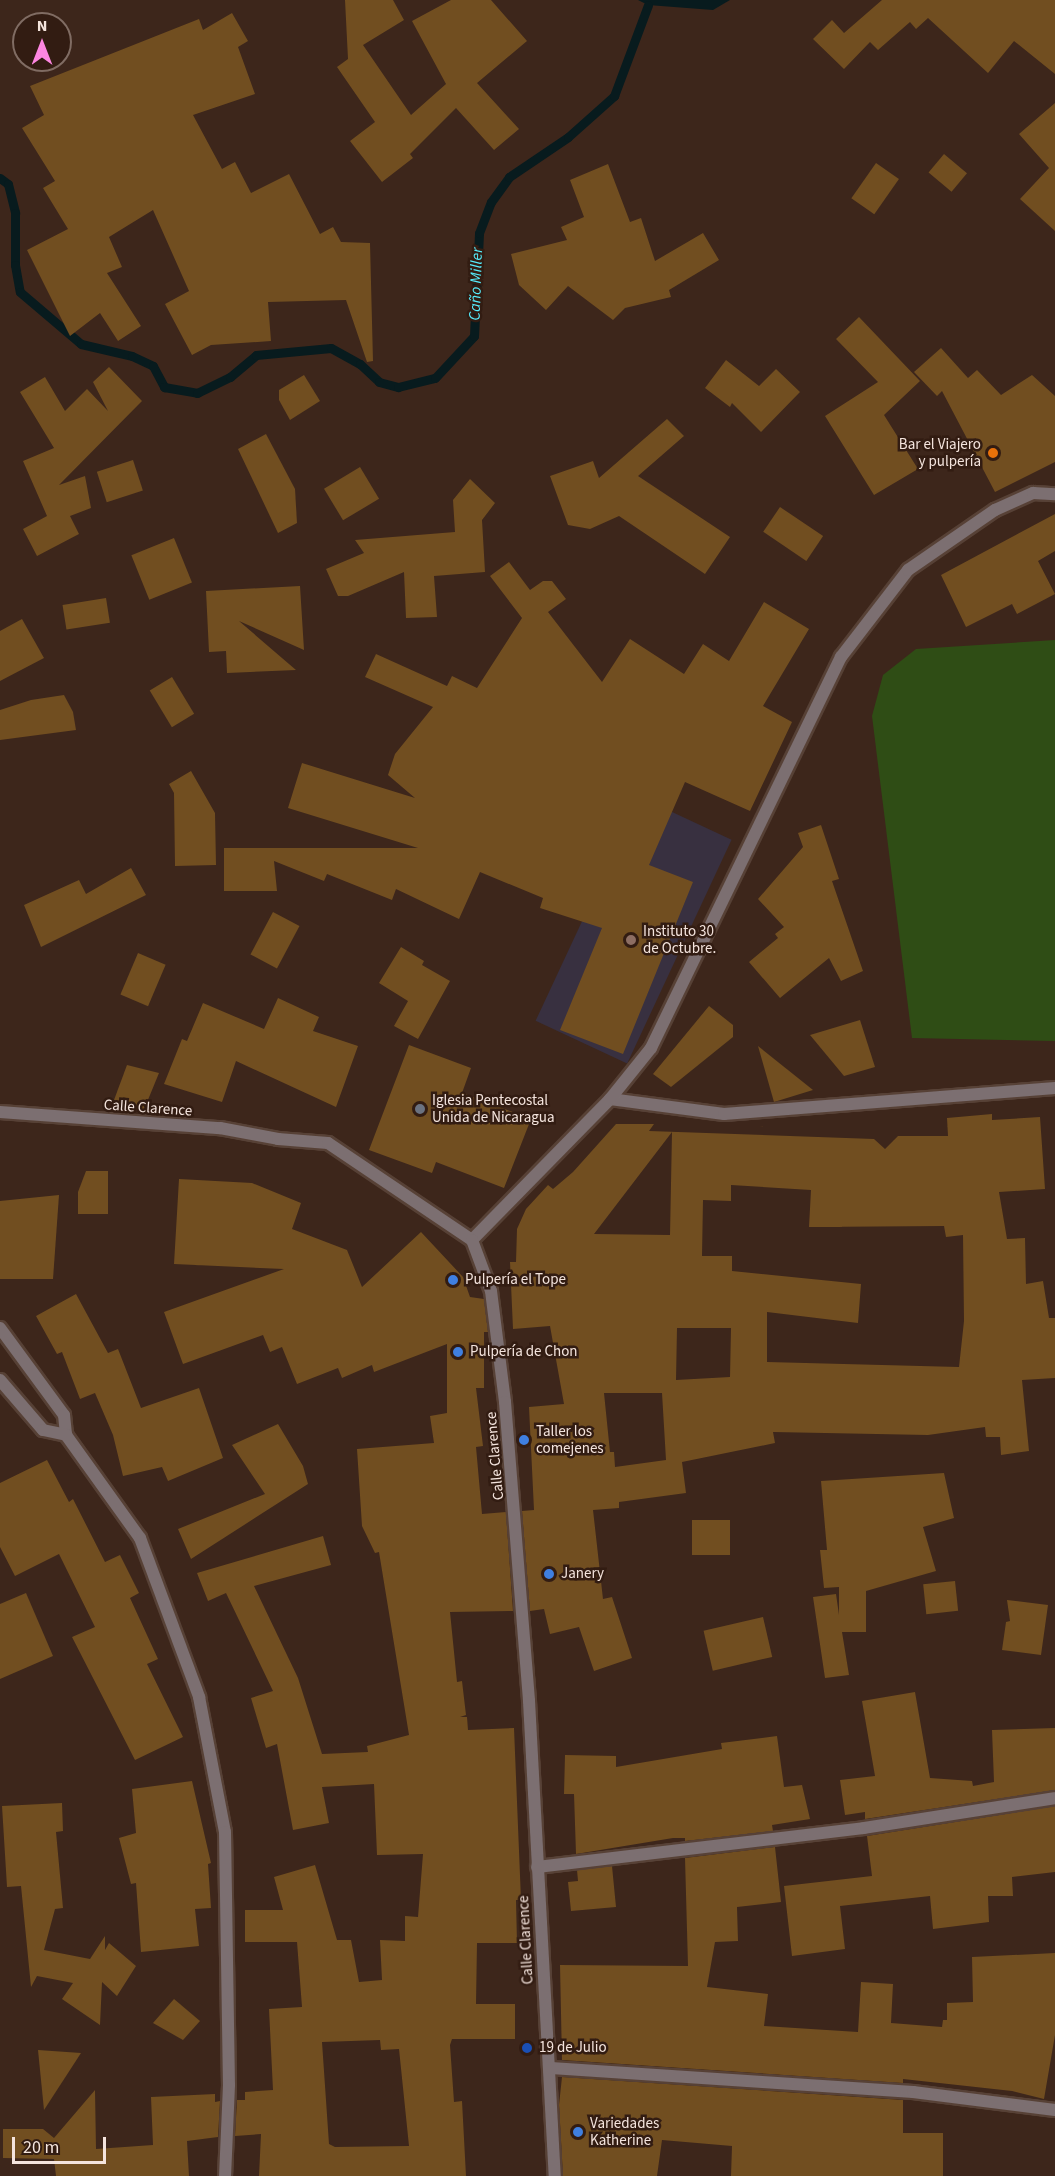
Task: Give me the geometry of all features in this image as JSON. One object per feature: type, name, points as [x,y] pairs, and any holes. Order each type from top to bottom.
[{"type":"street","points":[[472,1240],[610,1099],[651,1047],[841,657],[908,570],[995,510],[1033,493],[1055,494]]},
{"type":"street","points":[[610,1099],[724,1114],[1055,1088]]},
{"type":"street","name":"Calle Clarence","points":[[0,1112],[220,1128],[328,1143],[472,1240],[491,1291],[504,1386],[530,1701],[555,2176]]},
{"type":"street","points":[[0,1328],[64,1414],[66,1435],[140,1538],[199,1697],[225,1832],[229,2085],[225,2176]]},
{"type":"street","points":[[0,1380],[43,1430],[66,1435]]},
{"type":"street","points":[[537,1867],[864,1828],[1055,1798]]},
{"type":"street","points":[[551,2068],[913,2092],[1055,2110]]},
{"type":"shaded area","points":[[638,0],[730,0],[713,10],[648,5]]},
{"type":"shaded area","name":"Instituto 30 de Octubre.","points":[[640,797],[732,840],[627,1064],[536,1021]]},
{"type":"green space","points":[[1055,640],[1055,1041],[912,1038],[872,716],[883,675],[916,649]]},
{"type":"building","points":[[345,0],[393,0],[404,20],[363,45],[411,115],[446,84],[412,21],[451,0],[491,0],[527,41],[477,83],[519,129],[494,150],[456,108],[410,154],[413,158],[382,182],[350,141],[375,122],[337,67],[348,59]]},
{"type":"building","points":[[882,0],[1055,0],[1055,74],[1014,41],[988,73],[928,18],[916,29],[910,22],[878,50],[870,42],[844,69],[813,39],[832,20],[844,33]]},
{"type":"building","points":[[232,13],[248,41],[238,47],[255,94],[193,115],[222,169],[235,162],[251,193],[289,174],[320,234],[333,227],[341,242],[370,243],[373,361],[367,362],[346,300],[268,302],[271,341],[211,345],[192,355],[165,304],[189,291],[153,210],[109,237],[122,267],[107,273],[141,326],[118,341],[100,313],[70,336],[27,250],[68,229],[43,188],[55,181],[22,128],[44,115],[30,86],[65,72],[72,72],[72,69],[199,19],[203,30]]},
{"type":"building","points":[[1055,103],[1055,231],[1020,199],[1049,168],[1019,134]]},
{"type":"building","points":[[944,154],[967,173],[952,192],[929,172]]},
{"type":"building","points":[[876,163],[899,179],[874,214],[851,198]]},
{"type":"building","points":[[608,164],[630,222],[641,218],[655,261],[703,233],[719,260],[669,290],[671,297],[625,308],[613,320],[568,286],[546,310],[519,285],[511,254],[567,240],[561,227],[584,217],[570,180]]},
{"type":"building","points":[[859,317],[920,381],[884,415],[918,469],[874,495],[825,416],[878,382],[836,339]]},
{"type":"building","points":[[941,348],[968,378],[977,370],[1001,395],[1032,375],[1055,396],[1055,462],[995,492],[942,391],[937,396],[914,372]]},
{"type":"building","points":[[726,360],[759,386],[776,369],[800,392],[761,432],[732,403],[730,407],[705,388]]},
{"type":"building","points":[[109,367],[142,401],[59,485],[85,476],[91,508],[70,516],[79,534],[37,556],[23,529],[47,516],[23,461],[54,448],[20,392],[45,377],[65,411],[87,389],[108,411],[93,382]]},
{"type":"building","points":[[304,375],[320,401],[290,420],[279,400],[279,390]]},
{"type":"building","points":[[667,419],[684,436],[638,476],[730,537],[705,574],[619,516],[590,529],[568,525],[550,476],[593,461],[599,478]]},
{"type":"building","points":[[266,434],[295,489],[297,523],[278,533],[238,449]]},
{"type":"building","points":[[133,460],[143,490],[107,502],[97,472]]},
{"type":"building","points":[[360,467],[379,499],[343,520],[324,489]]},
{"type":"building","points":[[470,479],[495,503],[482,520],[485,572],[434,576],[437,617],[406,618],[404,572],[348,596],[338,596],[326,569],[364,553],[355,540],[455,532],[453,500]]},
{"type":"building","points":[[780,507],[823,536],[806,561],[763,532]]},
{"type":"building","points":[[1055,514],[1055,551],[1038,561],[1055,594],[1017,614],[1012,604],[966,627],[941,575]]},
{"type":"building","points":[[174,538],[192,583],[149,600],[131,555]]},
{"type":"building","points":[[509,562],[530,590],[543,581],[552,581],[566,599],[548,612],[602,682],[630,639],[684,674],[703,644],[729,661],[764,602],[809,629],[763,706],[792,722],[750,811],[685,782],[649,865],[693,882],[623,1054],[560,1030],[602,928],[540,908],[543,898],[480,872],[459,919],[396,889],[392,900],[327,874],[324,881],[274,861],[277,891],[224,891],[224,848],[418,848],[288,808],[302,763],[415,798],[388,775],[395,754],[433,707],[365,677],[376,654],[447,686],[452,676],[477,688],[522,618],[490,576]]},
{"type":"building","points":[[300,586],[304,650],[239,621],[296,670],[227,673],[226,651],[209,652],[206,591]]},
{"type":"building","points":[[106,598],[110,623],[66,630],[63,605]]},
{"type":"building","points":[[22,619],[44,658],[0,681],[0,631]]},
{"type":"building","points":[[172,677],[194,714],[172,727],[150,690]]},
{"type":"building","points":[[64,695],[73,712],[76,730],[0,740],[0,710],[31,700]]},
{"type":"building","points":[[191,771],[215,813],[216,865],[175,866],[174,793],[169,784]]},
{"type":"building","points":[[821,825],[839,879],[832,881],[863,971],[841,981],[829,958],[780,998],[749,962],[778,938],[775,934],[784,927],[758,899],[803,847],[798,833]]},
{"type":"building","points":[[131,868],[146,895],[41,947],[24,905],[79,880],[86,894]]},
{"type":"building","points":[[273,912],[299,926],[277,968],[250,954]]},
{"type":"building","points":[[401,947],[424,961],[422,965],[450,981],[418,1039],[394,1026],[408,1001],[379,983]]},
{"type":"building","points":[[138,953],[166,965],[148,1006],[120,994]]},
{"type":"building","points":[[278,998],[319,1017],[313,1031],[358,1046],[336,1107],[236,1061],[222,1102],[164,1084],[182,1039],[187,1041],[203,1003],[264,1029]]},
{"type":"building","points":[[709,1006],[733,1025],[733,1037],[671,1087],[653,1074]]},
{"type":"building","points":[[860,1020],[875,1067],[844,1076],[810,1035]]},
{"type":"building","points":[[409,1045],[471,1068],[462,1093],[531,1119],[504,1188],[436,1162],[432,1173],[369,1150]]},
{"type":"building","points":[[758,1046],[813,1090],[774,1102]]},
{"type":"building","points":[[127,1065],[159,1073],[143,1112],[114,1100]]},
{"type":"building","points":[[992,1114],[992,1120],[1040,1117],[1045,1189],[999,1192],[1007,1239],[1025,1238],[1026,1284],[1043,1281],[1049,1318],[1055,1318],[1055,1378],[1022,1380],[1029,1451],[1001,1455],[1000,1437],[986,1437],[985,1427],[928,1435],[773,1432],[775,1443],[682,1462],[686,1493],[619,1502],[619,1508],[593,1510],[603,1599],[612,1597],[632,1658],[594,1671],[579,1627],[550,1634],[544,1609],[530,1611],[522,1511],[534,1510],[529,1407],[564,1404],[550,1326],[513,1329],[510,1262],[516,1262],[517,1229],[526,1209],[548,1185],[553,1189],[573,1172],[616,1124],[654,1124],[649,1131],[874,1139],[885,1149],[898,1136],[948,1136],[947,1118]],"holes":[[[672,1132],[670,1235],[594,1234]],[[731,1185],[811,1190],[809,1227],[944,1226],[946,1237],[963,1235],[964,1321],[959,1367],[767,1362],[767,1312],[858,1323],[861,1284],[732,1271],[732,1256],[702,1256],[703,1200],[731,1201]],[[677,1328],[731,1328],[730,1377],[676,1380]],[[604,1393],[662,1393],[666,1460],[615,1467],[614,1452],[610,1452]]]},
{"type":"building","points":[[86,1171],[108,1171],[108,1214],[78,1214],[78,1192]]},
{"type":"building","points":[[179,1179],[252,1183],[301,1203],[292,1229],[347,1250],[362,1287],[421,1232],[463,1277],[470,1297],[484,1299],[488,1332],[484,1332],[484,1388],[476,1388],[483,1446],[476,1447],[482,1514],[506,1512],[513,1611],[450,1612],[457,1682],[462,1681],[466,1715],[460,1717],[467,1717],[468,1730],[514,1728],[521,1900],[516,1900],[517,1943],[477,1943],[476,2004],[515,2004],[515,2039],[452,2039],[450,2045],[454,2102],[462,2101],[466,2176],[259,2176],[261,2134],[235,2136],[237,2100],[245,2100],[245,2092],[273,2090],[269,2009],[302,2007],[297,1942],[245,1942],[245,1910],[283,1910],[274,1877],[315,1865],[337,1940],[351,1940],[359,1982],[382,1980],[380,1940],[405,1941],[405,1916],[418,1917],[423,1854],[377,1855],[374,1784],[322,1787],[329,1823],[293,1830],[277,1744],[266,1748],[251,1698],[273,1691],[226,1593],[208,1601],[197,1573],[323,1536],[331,1565],[254,1586],[298,1678],[322,1754],[368,1752],[367,1746],[409,1735],[379,1552],[375,1553],[362,1526],[357,1449],[434,1443],[430,1416],[447,1413],[447,1344],[374,1372],[372,1365],[342,1378],[338,1368],[297,1384],[282,1347],[270,1352],[263,1335],[183,1364],[164,1312],[284,1269],[174,1264]],"holes":[[[380,2040],[381,2050],[399,2049],[409,2146],[335,2147],[329,2144],[322,2042]]]},
{"type":"building","points":[[59,1195],[53,1279],[0,1279],[0,1201]]},
{"type":"building","points":[[76,1294],[108,1353],[118,1349],[141,1408],[199,1388],[223,1458],[168,1481],[162,1467],[123,1476],[113,1435],[95,1393],[80,1399],[62,1352],[57,1354],[36,1316]]},
{"type":"building","points":[[278,1424],[303,1466],[308,1484],[191,1559],[178,1529],[265,1494],[232,1445]]},
{"type":"building","points":[[47,1460],[69,1502],[73,1499],[105,1562],[120,1555],[139,1593],[130,1598],[158,1659],[147,1664],[183,1737],[135,1760],[72,1637],[95,1627],[59,1554],[15,1576],[0,1547],[0,1483]]},
{"type":"building","points":[[944,1473],[954,1518],[923,1527],[936,1571],[866,1591],[866,1632],[842,1632],[849,1675],[825,1678],[813,1597],[836,1594],[839,1615],[839,1587],[824,1588],[820,1550],[827,1550],[821,1481]]},
{"type":"building","points":[[692,1520],[730,1520],[730,1555],[692,1555]]},
{"type":"building","points":[[955,1581],[958,1611],[926,1614],[923,1584]]},
{"type":"building","points":[[26,1593],[53,1656],[0,1679],[0,1604]]},
{"type":"building","points":[[1007,1600],[1048,1605],[1041,1655],[1002,1650],[1006,1622],[1010,1621]]},
{"type":"building","points":[[763,1617],[772,1657],[713,1671],[704,1631]]},
{"type":"building","points":[[915,1692],[930,1778],[972,1781],[973,1786],[994,1782],[992,1730],[1055,1728],[1055,1790],[865,1819],[865,1812],[845,1815],[840,1780],[875,1776],[862,1701]]},
{"type":"building","points":[[777,1736],[784,1787],[802,1785],[810,1819],[772,1825],[773,1831],[685,1841],[685,1838],[673,1838],[576,1854],[574,1794],[564,1794],[565,1755],[616,1756],[616,1767],[722,1749],[721,1743]]},
{"type":"building","points":[[192,1781],[211,1863],[208,1864],[211,1908],[195,1909],[199,1946],[141,1952],[136,1883],[131,1884],[119,1838],[136,1833],[132,1789]]},
{"type":"building","points":[[62,1803],[63,1831],[56,1832],[63,1908],[55,1909],[44,1950],[90,1959],[105,1936],[105,1950],[109,1943],[136,1966],[117,1996],[102,1982],[100,2025],[62,1999],[73,1983],[37,1976],[31,1987],[21,1886],[7,1887],[2,1806]]},
{"type":"building","points":[[1055,1806],[1055,1872],[1012,1877],[1013,1896],[988,1896],[989,1922],[933,1929],[930,1896],[840,1906],[845,1949],[792,1956],[784,1886],[872,1876],[867,1836]]},
{"type":"building","points":[[775,1847],[781,1902],[737,1907],[738,1941],[715,1942],[707,1987],[768,1994],[764,2026],[858,2032],[861,1982],[893,1984],[891,2023],[942,2027],[943,2020],[947,2020],[947,2003],[973,2002],[972,1957],[1055,1953],[1055,2035],[1044,2099],[1012,2091],[903,2079],[903,2083],[562,2060],[560,1965],[688,1966],[685,1858]]},
{"type":"building","points":[[612,1866],[616,1907],[571,1911],[568,1882],[578,1881],[577,1870]]},
{"type":"building","points":[[174,1999],[200,2021],[183,2040],[153,2023]]},
{"type":"building","points":[[38,2050],[81,2053],[44,2110]]},
{"type":"building","points":[[562,2077],[903,2100],[903,2133],[943,2133],[943,2176],[731,2176],[732,2146],[662,2140],[657,2176],[563,2176],[559,2105]]},
{"type":"building","points":[[95,2090],[96,2149],[153,2145],[151,2097],[215,2094],[215,2102],[220,2101],[218,2137],[187,2141],[189,2176],[56,2176],[54,2159],[3,2158],[3,2129],[43,2129],[54,2138]]},
{"type":"waterway","name":"Caño Miller","points":[[0,178],[8,184],[15,213],[15,265],[20,292],[81,344],[132,356],[153,366],[164,387],[197,393],[230,377],[256,355],[331,348],[360,364],[379,382],[398,387],[435,378],[474,336],[479,233],[491,202],[509,177],[568,137],[614,96],[648,5]]},
{"type":"place","name":"Bar el Viajero y pulpería","points":[[993,453]]},
{"type":"place","name":"Instituto 30 de Octubre.","points":[[631,940]]},
{"type":"place","name":"Iglesia Pentecostal Unida de Nicaragua","points":[[420,1109]]},
{"type":"place","name":"Pulpería el Tope","points":[[453,1280]]},
{"type":"place","name":"Pulpería de Chon","points":[[458,1352]]},
{"type":"place","name":"Taller los comejenes","points":[[524,1440]]},
{"type":"place","name":"Janery","points":[[549,1574]]},
{"type":"place","name":"19 de Julio","points":[[527,2048]]},
{"type":"place","name":"Variedades Katherine","points":[[578,2132]]}]
